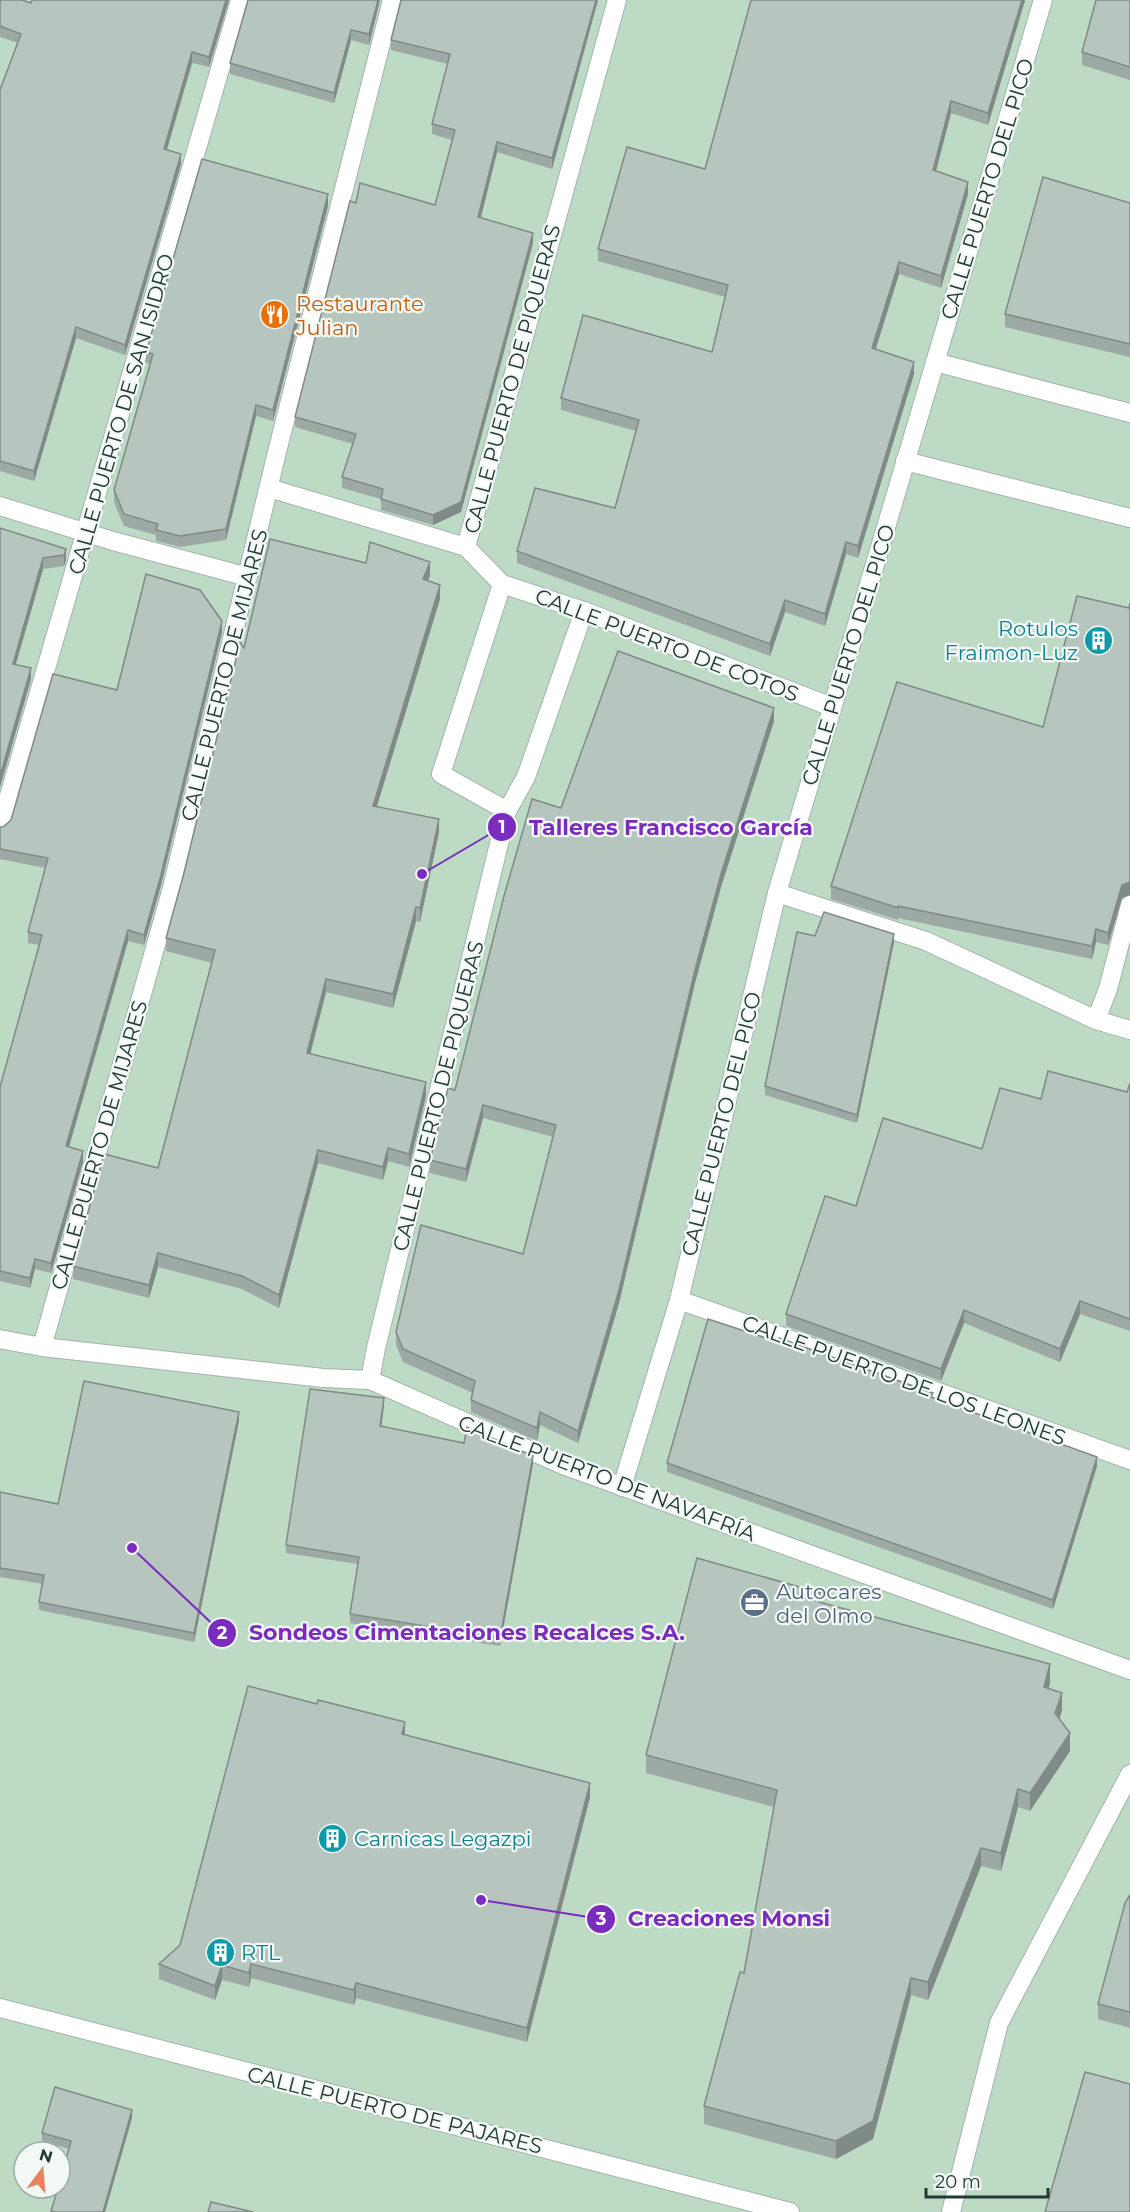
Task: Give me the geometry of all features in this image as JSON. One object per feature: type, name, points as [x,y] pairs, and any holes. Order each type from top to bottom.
[{"type":"street","name":"CALLE PUERTO DE SAN ISIDRO","points":[[0,827],[240,0]]},
{"type":"street","name":"CALLE PUERTO DE MIJARES","points":[[42,1347],[172,888],[269,488],[392,0]]},
{"type":"street","name":"CALLE PUERTO DE PIQUERAS","points":[[502,584],[466,547],[617,0]]},
{"type":"street","name":"CALLE PUERTO DEL PICO","points":[[622,1487],[679,1300],[777,893],[1043,0]]},
{"type":"street","points":[[935,362],[1130,412]]},
{"type":"street","points":[[905,461],[1130,518]]},
{"type":"street","points":[[269,488],[466,547]]},
{"type":"street","points":[[0,506],[86,533],[248,576]]},
{"type":"street","points":[[502,584],[441,774],[507,811]]},
{"type":"street","name":"CALLE PUERTO DE COTOS","points":[[502,584],[584,611],[832,707]]},
{"type":"street","name":"CALLE PUERTO DE PIQUERAS","points":[[370,1380],[507,811],[526,777],[584,611]]},
{"type":"street","points":[[777,893],[926,941],[1096,1020],[1130,1030]]},
{"type":"street","points":[[1096,1020],[1130,905]]},
{"type":"street","name":"CALLE PUERTO DE LOS LEONES","points":[[679,1300],[1130,1460]]},
{"type":"street","name":"CALLE PUERTO DE NAVAFRÍA","points":[[0,1340],[42,1347],[323,1378],[370,1380],[563,1465],[1130,1670]]},
{"type":"street","points":[[951,2212],[999,2023],[1130,1774]]},
{"type":"street","name":"CALLE PUERTO DE PAJARES","points":[[0,2008],[790,2212]]},
{"type":"green space","points":[[0,0],[1130,0],[1130,2212],[0,2212]]},
{"type":"building","points":[[0,0],[22,0],[31,3],[32,0],[226,0],[209,57],[192,52],[164,149],[181,154],[125,345],[76,327],[34,471],[0,461],[0,90],[21,34],[0,26]]},
{"type":"building","points":[[248,0],[378,0],[369,34],[351,30],[334,93],[230,63]]},
{"type":"building","points":[[401,0],[596,0],[552,158],[497,142],[478,217],[533,233],[461,502],[433,515],[381,499],[383,489],[342,477],[356,434],[295,417],[350,201],[356,203],[360,183],[435,205],[455,130],[432,124],[450,54],[391,40]]},
{"type":"building","points":[[751,0],[1022,0],[988,113],[951,101],[933,170],[968,182],[941,276],[899,262],[872,348],[914,362],[858,546],[846,542],[825,614],[785,600],[770,644],[517,551],[535,488],[615,508],[639,420],[561,398],[583,315],[712,352],[728,285],[598,249],[627,147],[705,169]]},
{"type":"building","points":[[1096,0],[1130,0],[1130,67],[1082,52]]},
{"type":"building","points":[[202,159],[328,194],[273,410],[256,405],[226,529],[180,536],[156,530],[158,524],[124,514],[114,490],[153,354],[146,352]]},
{"type":"building","points":[[1043,177],[1130,203],[1130,344],[1005,314]]},
{"type":"building","points":[[0,528],[66,549],[64,555],[43,558],[13,664],[31,668],[0,776]]},
{"type":"building","points":[[270,539],[366,563],[370,542],[430,562],[423,579],[440,585],[373,806],[439,819],[420,908],[416,907],[393,994],[326,979],[307,1053],[426,1082],[409,1154],[388,1148],[383,1167],[318,1150],[279,1295],[242,1276],[158,1253],[149,1285],[73,1266],[104,1154],[158,1168],[215,950],[166,938],[240,642],[244,648]]},
{"type":"building","points":[[146,574],[200,590],[222,621],[161,875],[144,935],[128,930],[66,1146],[83,1151],[51,1263],[35,1259],[30,1278],[0,1271],[0,1087],[42,935],[28,932],[48,858],[0,849],[0,827],[11,820],[53,674],[117,690]]},
{"type":"building","points":[[1077,596],[1129,608],[1130,603],[1130,882],[1122,885],[1108,933],[1096,929],[1092,946],[898,906],[898,908],[831,886],[897,682],[1043,727]]},
{"type":"building","points":[[618,651],[774,708],[721,874],[695,970],[619,1290],[578,1431],[540,1412],[537,1428],[471,1400],[475,1381],[403,1349],[396,1332],[421,1225],[523,1254],[556,1125],[483,1105],[466,1169],[430,1160],[448,1088],[455,1090],[504,896],[532,799],[561,808]]},
{"type":"building","points":[[824,912],[894,934],[857,1115],[765,1086],[797,932],[815,936]]},
{"type":"building","points":[[1048,1071],[1127,1092],[1130,1083],[1130,1319],[1080,1301],[1060,1349],[964,1310],[941,1369],[786,1314],[825,1196],[856,1206],[883,1118],[982,1149],[1000,1088],[1041,1099]]},
{"type":"building","points":[[708,1319],[778,1342],[779,1338],[933,1393],[931,1397],[1097,1457],[1053,1600],[667,1463]]},
{"type":"building","points":[[84,1381],[239,1412],[194,1633],[39,1602],[44,1575],[0,1568],[0,1492],[58,1504]]},
{"type":"building","points":[[310,1389],[384,1398],[380,1426],[464,1443],[467,1427],[533,1456],[500,1638],[350,1614],[359,1557],[286,1545]]},
{"type":"building","points":[[697,1558],[821,1593],[819,1602],[1050,1664],[1044,1687],[1062,1693],[1055,1713],[1070,1733],[1030,1793],[1018,1789],[1001,1853],[981,1848],[928,1982],[911,1978],[873,2121],[836,2141],[704,2106],[740,1972],[744,1973],[777,1790],[646,1755]]},
{"type":"building","points":[[248,1686],[317,1704],[318,1700],[405,1722],[402,1734],[590,1783],[527,2028],[356,1983],[354,1990],[251,1964],[249,1973],[222,1965],[215,1986],[159,1964],[180,1945]]},
{"type":"building","points":[[1130,1895],[1130,2012],[1098,2004],[1125,1903]]},
{"type":"building","points":[[1085,2072],[1130,2084],[1130,2212],[1045,2212]]},
{"type":"building","points":[[55,2087],[132,2110],[103,2212],[51,2211],[54,2200],[72,2200],[72,2140],[42,2133]]},
{"type":"building","points":[[211,2202],[253,2212],[208,2212]]},
{"type":"place","name":"Restaurante Julian","points":[[275,315]]},
{"type":"place","name":"Rotulos Fraimon-Luz","points":[[1099,640]]},
{"type":"place","name":"Talleres Francisco García","points":[[422,874]]},
{"type":"place","name":"Sondeos Cimentaciones Recalces S.A.","points":[[132,1548]]},
{"type":"place","name":"Autocares del Olmo","points":[[755,1603]]},
{"type":"place","name":"Carnicas Legazpi","points":[[333,1838]]},
{"type":"place","name":"Creaciones Monsi","points":[[481,1900]]},
{"type":"place","name":"RTL","points":[[220,1952]]}]
